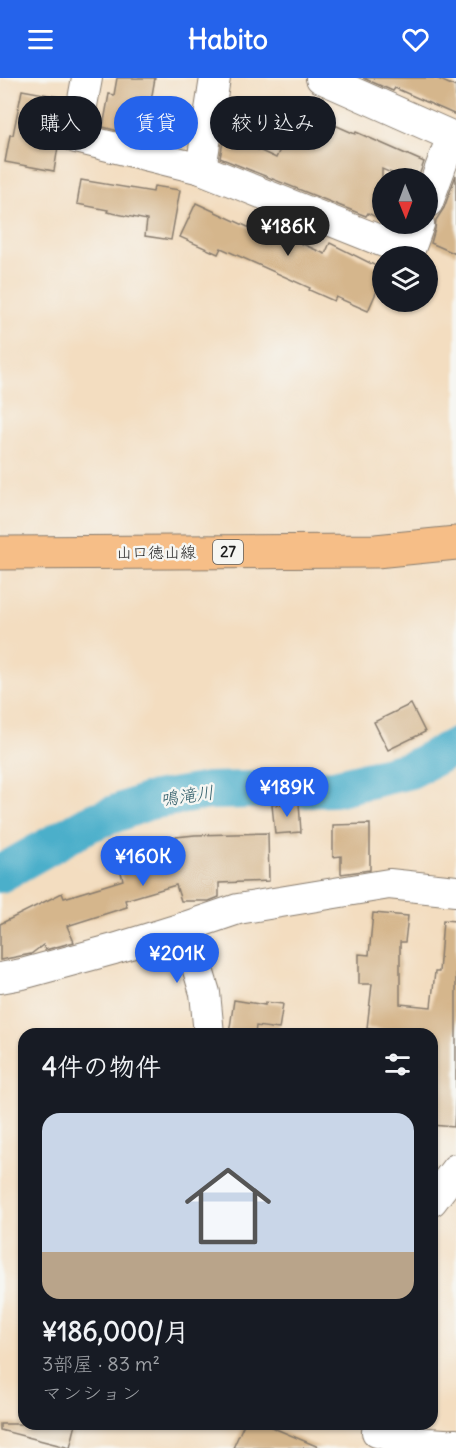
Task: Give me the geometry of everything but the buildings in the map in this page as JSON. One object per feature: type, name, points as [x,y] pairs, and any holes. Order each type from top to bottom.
[{"type":"main road","name":"山口徳山線","points":[[0,553],[376,551],[456,543]]},
{"type":"street","points":[[87,78],[76,138],[201,168],[409,252],[415,234]]},
{"type":"street","points":[[201,168],[215,78]]},
{"type":"street","points":[[321,78],[454,137],[438,177]]},
{"type":"street","points":[[0,978],[22,974],[185,927],[237,909],[389,884],[456,891]]},
{"type":"street","points":[[185,927],[205,993],[208,1028]]},
{"type":"street","points":[[438,1193],[456,1169]]},
{"type":"street","points":[[371,1435],[456,1444]]},
{"type":"waterway","name":"鳴滝川","points":[[0,874],[88,824],[149,801],[208,791],[334,788],[410,770],[456,746]]}]
